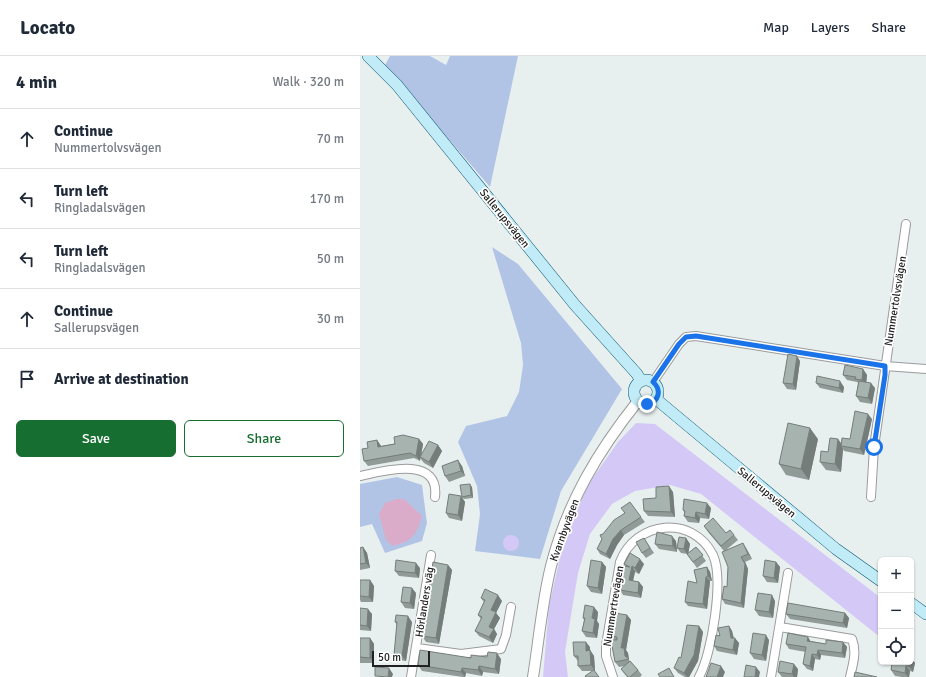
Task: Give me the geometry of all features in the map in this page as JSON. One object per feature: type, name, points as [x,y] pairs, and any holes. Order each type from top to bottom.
[{"type":"main road","name":"Sallerupsvägen","points":[[368,56],[397,85],[576,305],[637,374],[641,381]]},
{"type":"main road","points":[[647,380],[653,382],[659,390],[656,399],[647,404],[638,400],[634,391],[637,384],[641,381],[647,380]]},
{"type":"main road","name":"Sallerupsvägen","points":[[656,399],[836,549],[878,579]]},
{"type":"main road","points":[[914,605],[926,614]]},
{"type":"street","name":"Nummertolvsvägen","points":[[871,497],[874,447],[906,224]]},
{"type":"street","points":[[653,382],[679,344],[686,337],[696,336],[885,366],[926,369]]},
{"type":"street","name":"Kvarnbyvägen","points":[[533,677],[546,590],[562,530],[572,504],[602,448],[638,400]]},
{"type":"street","points":[[360,476],[396,469],[415,468],[423,472],[433,482],[436,489],[435,497]]},
{"type":"street","name":"Nummertrevägen","points":[[613,677],[606,656],[606,645],[620,562],[624,551],[639,535],[650,530],[673,528],[697,536],[712,555],[717,567],[717,594],[708,659],[699,677]]},
{"type":"street","name":"Hörlanders väg","points":[[411,677],[417,648],[431,555]]},
{"type":"street","points":[[771,677],[788,573]]},
{"type":"street","name":"Hörlanders väg","points":[[417,648],[461,654],[501,649],[506,635],[511,607]]},
{"type":"street","points":[[780,627],[852,639],[855,656],[850,677]]},
{"type":"shaded area","points":[[390,56],[430,56],[446,65],[450,56],[518,56],[490,187],[385,65]]},
{"type":"shaded area","points":[[492,247],[518,264],[622,389],[561,491],[540,559],[475,551],[480,514],[477,486],[458,442],[466,426],[507,416],[519,392],[523,365],[521,343]]},
{"type":"shaded area","points":[[636,423],[655,424],[878,596],[878,636],[701,494],[670,485],[635,491],[612,504],[590,534],[578,573],[565,652],[568,677],[543,677],[549,606],[562,549],[587,486],[618,442]]},
{"type":"shaded area","points":[[397,477],[422,485],[427,523],[422,541],[385,553],[372,524],[360,527],[360,484]]},
{"type":"shaded area","points":[[396,499],[404,499],[422,516],[416,533],[405,542],[393,546],[386,540],[379,514],[385,503]]},
{"type":"shaded area","points":[[511,535],[518,540],[519,543],[514,550],[511,551],[504,546],[503,543],[508,536]]},
{"type":"building","points":[[788,354],[797,356],[793,384],[783,383]]},
{"type":"building","points":[[845,365],[863,369],[862,380],[855,379],[856,377],[843,375]]},
{"type":"building","points":[[817,376],[840,381],[839,388],[816,383]]},
{"type":"building","points":[[859,381],[871,383],[868,398],[856,396]]},
{"type":"building","points":[[855,411],[868,414],[860,449],[841,446],[842,438],[850,439]]},
{"type":"building","points":[[788,423],[810,428],[801,469],[779,464]]},
{"type":"building","points":[[403,435],[419,439],[416,456],[410,453],[364,461],[362,449],[368,448],[367,442],[377,440],[378,447],[395,444],[394,437]]},
{"type":"building","points":[[830,438],[838,439],[835,464],[820,462],[821,451],[828,452]]},
{"type":"building","points":[[429,441],[438,445],[429,462],[420,457]]},
{"type":"building","points":[[458,460],[461,471],[445,476],[442,466]]},
{"type":"building","points":[[470,484],[471,495],[462,497],[460,485]]},
{"type":"building","points":[[669,486],[671,512],[644,511],[643,499],[656,498],[656,487]]},
{"type":"building","points":[[449,494],[461,496],[458,515],[446,513]]},
{"type":"building","points":[[684,499],[707,503],[705,514],[696,512],[695,518],[684,516]]},
{"type":"building","points":[[630,502],[641,517],[621,530],[613,539],[606,554],[597,549],[602,539],[600,535],[603,534],[614,520],[625,513],[621,508]]},
{"type":"building","points":[[713,518],[726,533],[730,530],[734,535],[721,546],[704,526]]},
{"type":"building","points":[[657,532],[672,536],[673,546],[655,544]]},
{"type":"building","points":[[679,537],[686,538],[684,549],[677,548]]},
{"type":"building","points":[[644,538],[650,548],[642,553],[636,542]]},
{"type":"building","points":[[743,543],[748,554],[741,557],[745,564],[741,603],[722,599],[724,586],[727,587],[728,567],[722,552]]},
{"type":"building","points":[[363,547],[366,563],[360,564],[360,548]]},
{"type":"building","points":[[696,547],[703,555],[693,562],[687,554]]},
{"type":"building","points":[[630,553],[640,559],[635,568],[632,566],[629,580],[639,582],[638,593],[620,590],[624,566],[630,567],[624,564]]},
{"type":"building","points":[[396,560],[416,563],[415,573],[395,571]]},
{"type":"building","points":[[591,560],[602,562],[598,588],[587,586]]},
{"type":"building","points":[[765,560],[776,562],[774,578],[763,576]]},
{"type":"building","points":[[433,562],[448,565],[436,638],[422,636]]},
{"type":"building","points":[[707,567],[708,576],[706,577],[703,604],[685,602],[688,581],[697,583],[694,570]]},
{"type":"building","points":[[360,580],[370,580],[369,597],[360,596]]},
{"type":"building","points":[[403,587],[412,588],[410,603],[401,602]]},
{"type":"building","points":[[485,589],[498,595],[491,610],[496,612],[489,627],[494,629],[489,637],[475,631],[482,617],[478,615],[485,600],[481,598]]},
{"type":"building","points":[[758,593],[772,595],[769,612],[755,610]]},
{"type":"building","points":[[788,603],[845,613],[843,623],[786,614]]},
{"type":"building","points":[[585,605],[594,607],[592,618],[595,619],[593,633],[582,631],[585,618],[583,618]]},
{"type":"building","points":[[360,608],[368,609],[367,626],[360,625]]},
{"type":"building","points":[[615,613],[627,615],[621,648],[624,648],[625,656],[629,659],[615,662],[611,640],[617,640],[617,637],[611,636]]},
{"type":"building","points":[[396,615],[408,616],[402,656],[394,655],[397,622],[395,622]]},
{"type":"building","points":[[687,625],[699,626],[694,655],[684,673],[674,668],[679,657],[681,658]]},
{"type":"building","points":[[729,626],[731,638],[735,638],[733,650],[714,646],[716,635],[720,636],[718,628]]},
{"type":"building","points":[[753,633],[766,635],[762,655],[750,653]]},
{"type":"building","points":[[788,633],[808,637],[807,641],[826,644],[826,640],[843,642],[842,653],[818,650],[817,655],[812,654],[810,666],[803,664],[806,647],[786,644]]},
{"type":"building","points":[[360,638],[370,638],[370,658],[360,657]]},
{"type":"building","points":[[573,642],[586,642],[586,651],[590,650],[591,665],[578,666],[578,656],[574,656]]},
{"type":"building","points":[[420,650],[471,658],[471,655],[487,657],[488,652],[497,653],[495,669],[479,666],[478,670],[462,668],[461,672],[418,665]]},
{"type":"building","points":[[630,661],[638,670],[628,677],[621,669]]},
{"type":"building","points":[[780,661],[794,664],[792,674],[778,672]]},
{"type":"building","points":[[711,663],[721,666],[717,677],[706,677]]},
{"type":"building","points":[[746,665],[756,667],[755,677],[744,677]]},
{"type":"building","points":[[892,665],[909,665],[906,666],[905,673],[891,670]]},
{"type":"building","points":[[375,667],[389,668],[388,677],[375,676]]},
{"type":"building","points":[[669,668],[674,677],[660,677],[658,674]]},
{"type":"building","points":[[594,670],[599,677],[585,676]]},
{"type":"building","points":[[855,672],[877,677],[854,677]]},
{"type":"route","points":[[647,404],[658,398],[659,390],[653,382],[679,344],[686,337],[696,336],[885,366],[885,375],[874,447]]}]
